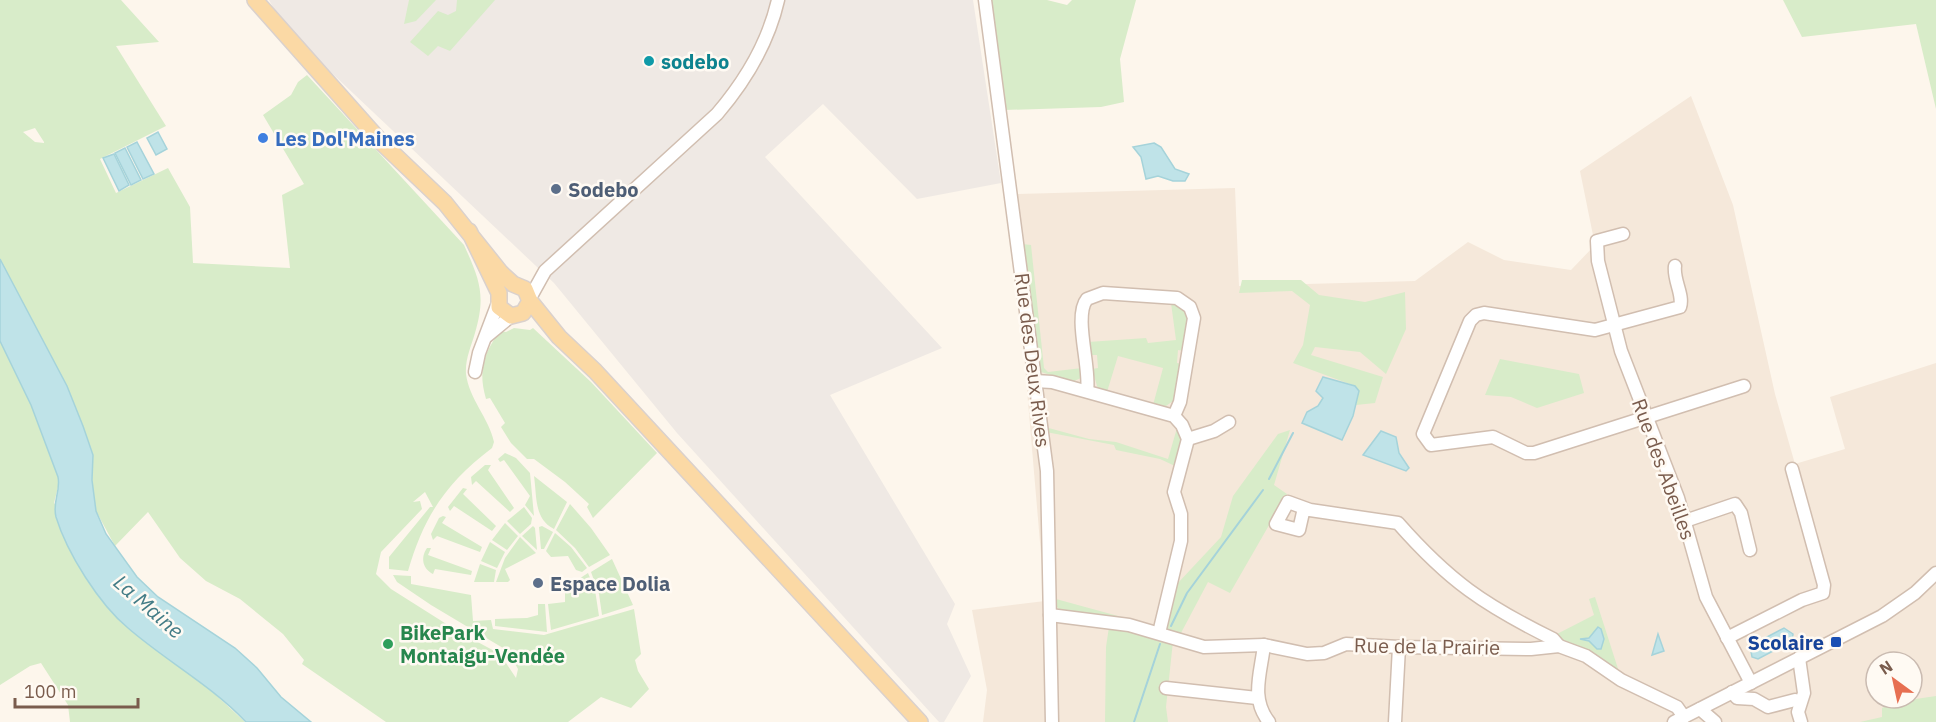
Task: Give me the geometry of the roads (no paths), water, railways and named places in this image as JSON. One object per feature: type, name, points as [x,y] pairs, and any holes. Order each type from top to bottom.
[{"type":"main road","points":[[255,0],[381,142],[445,203],[501,273],[525,289],[559,337],[595,371],[920,722]]},
{"type":"main road","points":[[469,231],[502,311],[559,337]]},
{"type":"main road","points":[[498,298],[504,287],[515,284]]},
{"type":"main road","points":[[515,316],[526,310],[530,299]]},
{"type":"street","points":[[515,284],[545,271],[717,114],[759,56],[778,0]]},
{"type":"street","name":"Rue des Deux Rives","points":[[985,0],[1047,471],[1052,722]]},
{"type":"street","name":"Rue des Abeilles","points":[[1623,234],[1598,241],[1598,261],[1621,351],[1685,521],[1706,597],[1751,683]]},
{"type":"street","points":[[1675,266],[1674,277],[1682,302],[1680,307],[1614,326],[1595,330],[1484,313],[1476,315],[1470,321],[1423,434],[1431,445],[1493,437],[1526,453],[1534,453],[1744,386]]},
{"type":"street","points":[[530,299],[545,271]]},
{"type":"street","points":[[1087,391],[1089,378],[1081,310],[1087,299],[1103,293],[1177,298],[1190,307],[1194,318],[1180,402],[1174,416]]},
{"type":"street","points":[[475,372],[479,353],[498,298]]},
{"type":"street","points":[[486,336],[515,316]]},
{"type":"street","points":[[1035,381],[1052,382],[1174,416],[1182,425],[1188,439],[1174,492],[1181,514],[1181,541],[1159,633]]},
{"type":"street","points":[[1188,439],[1214,432],[1229,422]]},
{"type":"street","points":[[1727,638],[1802,600],[1823,592],[1824,585],[1792,469]]},
{"type":"street","points":[[1685,521],[1735,504],[1741,513],[1750,550]]},
{"type":"street","points":[[1304,508],[1398,523],[1458,585],[1500,612],[1553,639],[1559,646],[1586,656],[1622,680],[1677,707],[1679,719],[1882,616],[1915,593],[1936,573]]},
{"type":"street","name":"Rue de la Prairie","points":[[1050,615],[1129,625],[1204,647],[1264,645],[1307,654],[1324,653],[1346,644],[1531,649],[1559,646]]},
{"type":"street","points":[[1264,645],[1257,698],[1259,710],[1269,722]]},
{"type":"street","points":[[1395,722],[1399,647]]},
{"type":"street","points":[[1799,658],[1804,693],[1800,703],[1801,722]]},
{"type":"street","points":[[1166,688],[1257,698]]},
{"type":"street","points":[[1732,692],[1737,698],[1754,699],[1768,707],[1795,700],[1800,703]]},
{"type":"street","points":[[1700,709],[1715,722]]},
{"type":"water","points":[[158,132],[167,149],[156,155],[147,138]]},
{"type":"water","points":[[137,142],[154,174],[143,179],[127,147]]},
{"type":"water","points":[[1154,143],[1161,147],[1175,169],[1189,174],[1185,181],[1173,181],[1158,176],[1146,179],[1141,157],[1133,147]]},
{"type":"water","points":[[125,148],[141,180],[131,185],[115,153]]},
{"type":"water","points":[[114,154],[129,185],[119,191],[103,158]]},
{"type":"water","name":"La Maine","points":[[0,259],[67,386],[83,426],[93,455],[92,480],[96,511],[106,534],[137,577],[158,597],[235,648],[257,668],[281,697],[311,722],[246,722],[218,696],[128,628],[95,592],[76,562],[61,531],[55,506],[58,477],[31,405],[0,341]]},
{"type":"water","points":[[1323,377],[1355,386],[1359,391],[1353,416],[1342,440],[1302,423],[1307,412],[1318,406],[1323,398],[1316,391]]},
{"type":"water","points":[[1381,431],[1396,437],[1399,453],[1409,468],[1406,471],[1363,455]]},
{"type":"water","points":[[1598,627],[1604,639],[1601,649],[1597,649],[1589,641],[1580,639],[1589,638]]},
{"type":"water","points":[[1784,628],[1793,634],[1792,641],[1758,659],[1752,657],[1750,646]]},
{"type":"water","points":[[1658,634],[1664,651],[1652,655]]},
{"type":"waterway","points":[[1269,479],[1293,433]]},
{"type":"waterway","points":[[1171,626],[1187,593],[1263,490]]},
{"type":"waterway","points":[[1134,722],[1160,644]]},
{"type":"place","name":"sodebo","points":[[649,61]]},
{"type":"place","name":"Les Dol'Maines","points":[[263,138]]},
{"type":"place","name":"Sodebo","points":[[556,189]]},
{"type":"place","name":"Espace Dolia","points":[[538,583]]},
{"type":"place","name":"Scolaire","points":[[1836,642]]},
{"type":"place","name":"BikePark Montaigu-Vendée","points":[[388,644]]}]
